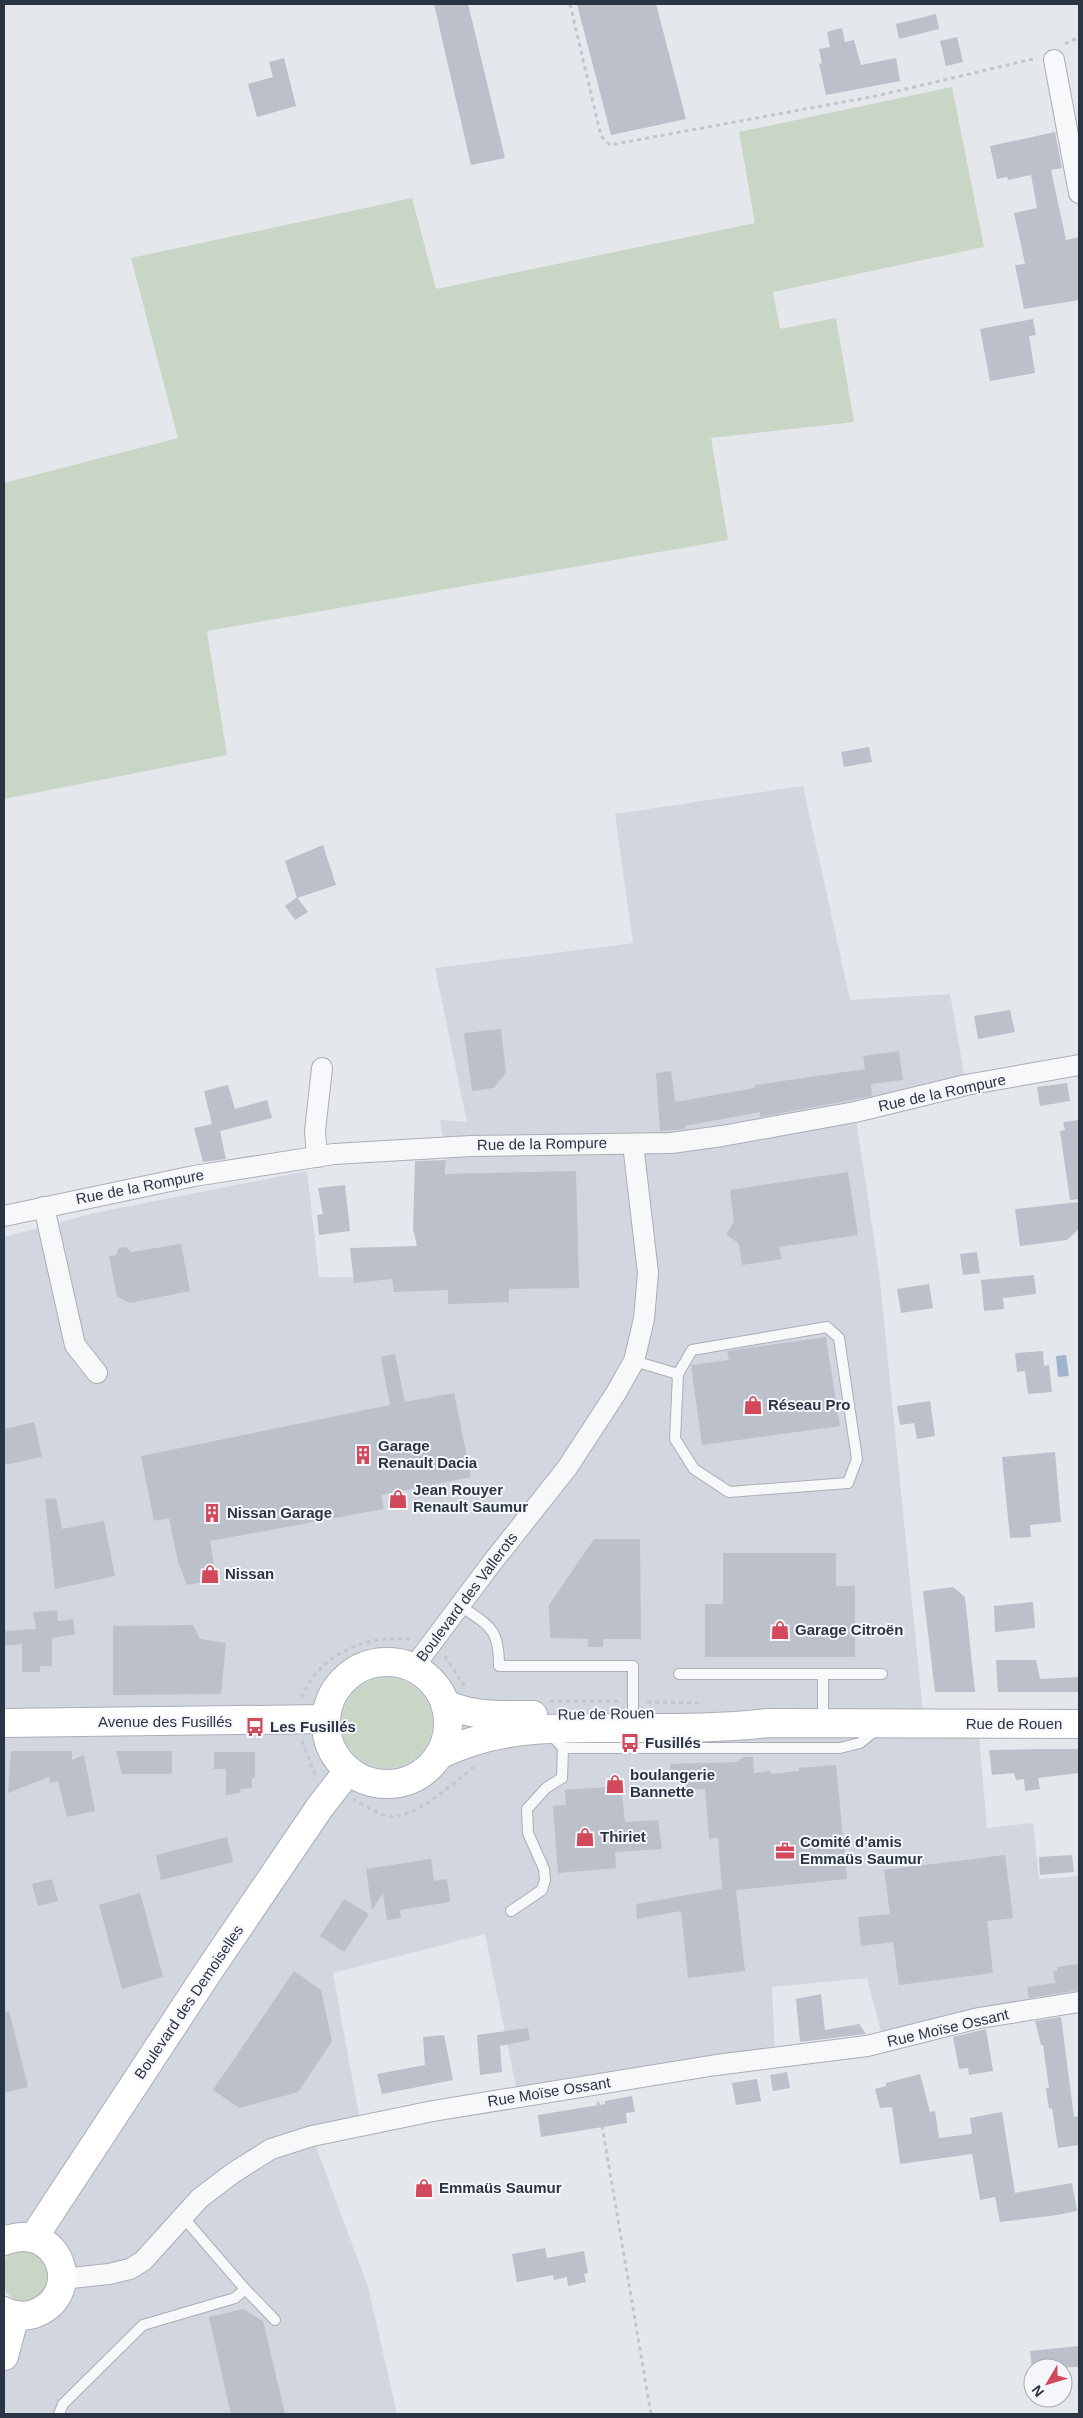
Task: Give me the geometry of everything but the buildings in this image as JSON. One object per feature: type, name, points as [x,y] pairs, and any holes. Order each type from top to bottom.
[{"type":"main road","points":[[380,1662],[396,1663],[413,1668],[432,1683],[445,1704],[446,1739],[439,1755],[421,1774],[403,1783],[384,1784],[340,1780],[335,1756],[327,1739],[313,1720],[329,1703],[337,1688],[348,1675],[363,1666],[380,1662]]},
{"type":"main road","name":"Rue de Rouen","points":[[445,1704],[460,1711],[475,1727],[515,1731],[630,1720]]},
{"type":"main road","name":"Rue de Rouen","points":[[439,1755],[475,1727],[723,1714],[768,1723],[1079,1724]]},
{"type":"main road","name":"Avenue des Fusillés","points":[[4,1723],[313,1720]]},
{"type":"main road","name":"Boulevard des Demoiselles","points":[[34,2237],[210,1969],[340,1780]]},
{"type":"main road","points":[[4,2241],[16,2236],[34,2237],[47,2244],[59,2258],[62,2279],[54,2301],[44,2310],[31,2315],[9,2313],[4,2356]]},
{"type":"street","points":[[1054,60],[1079,193]]},
{"type":"street","name":"Rue de la Rompure","points":[[4,1216],[194,1176],[317,1157],[471,1146],[671,1143],[765,1129],[855,1112],[966,1085],[1079,1065]]},
{"type":"street","points":[[317,1157],[315,1131],[322,1068]]},
{"type":"street","name":"Boulevard des Vallerots","points":[[413,1668],[459,1605],[567,1468],[616,1393],[634,1361],[644,1319],[648,1273],[633,1144]]},
{"type":"street","points":[[44,1207],[75,1345],[97,1373]]},
{"type":"street","name":"Rue Moïse Ossant","points":[[62,2279],[110,2274],[130,2269],[143,2261],[200,2198],[252,2159],[271,2149],[312,2136],[433,2111],[595,2084],[716,2065],[867,2046],[979,2018],[1079,2002]]},
{"type":"lane","points":[[827,1327],[839,1338],[857,1459],[848,1483],[730,1492],[694,1469],[675,1439],[678,1374],[692,1350],[827,1327]]},
{"type":"lane","points":[[634,1361],[678,1374]]},
{"type":"lane","points":[[459,1605],[493,1631],[499,1644],[499,1666],[633,1666],[630,1720]]},
{"type":"lane","points":[[679,1674],[882,1674]]},
{"type":"lane","points":[[823,1674],[823,1723]]},
{"type":"lane","points":[[563,1748],[840,1748],[860,1743],[884,1723]]},
{"type":"lane","points":[[511,1911],[542,1890],[545,1880],[544,1869],[528,1833],[527,1809],[546,1788],[562,1778],[563,1748],[545,1728]]},
{"type":"lane","points":[[183,2216],[245,2289],[276,2320]]},
{"type":"lane","points":[[59,2414],[63,2404],[143,2325],[235,2298],[245,2289]]},
{"type":"path","points":[[570,4],[601,136],[610,145],[876,96],[1049,56],[1054,60]]},
{"type":"path","points":[[392,1637],[412,1639],[428,1646],[448,1659],[468,1691],[476,1700],[476,1765],[436,1798],[416,1810],[389,1816],[340,1780],[316,1777],[302,1742],[313,1720],[300,1699],[318,1672],[340,1653],[364,1642],[392,1637]]},
{"type":"path","points":[[595,2084],[651,2414]]},
{"type":"shaded area","points":[[803,786],[850,1000],[950,994],[966,1085],[855,1112],[879,1272],[924,1723],[978,1724],[987,1828],[1033,1823],[1039,1879],[1079,1876],[1079,2002],[884,2043],[867,1978],[772,1987],[775,2057],[518,2097],[485,1934],[333,1973],[361,2126],[312,2136],[368,2287],[397,2414],[4,2414],[4,2311],[44,2310],[4,2241],[4,1237],[95,1213],[307,1171],[319,1277],[445,1278],[446,1159],[440,1120],[467,1122],[435,968],[633,943],[615,814]]},
{"type":"green space","points":[[952,87],[984,247],[773,292],[780,329],[836,318],[854,422],[711,438],[728,540],[207,631],[227,755],[4,799],[4,483],[178,438],[131,258],[412,198],[436,289],[755,223],[739,132]]},
{"type":"green space","points":[[378,1678],[396,1678],[412,1685],[425,1698],[432,1714],[432,1732],[425,1748],[412,1761],[396,1768],[378,1768],[362,1761],[349,1748],[342,1732],[342,1714],[349,1698],[362,1685]]},
{"type":"green space","points":[[32,2249],[49,2262],[50,2284],[39,2295],[23,2302],[17,2300],[4,2290],[4,2259],[10,2253]]},
{"type":"water","points":[[1066,1355],[1069,1376],[1058,1377],[1056,1356]]},
{"type":"place","name":"Réseau Pro","points":[[753,1405]]},
{"type":"place","name":"Garage Renault Dacia","points":[[363,1455]]},
{"type":"place","name":"Jean Rouyer Renault Saumur","points":[[398,1499]]},
{"type":"place","name":"Nissan Garage","points":[[212,1513]]},
{"type":"place","name":"Nissan","points":[[210,1574]]},
{"type":"place","name":"Garage Citroën","points":[[780,1630]]},
{"type":"place","name":"Les Fusillés","points":[[255,1727]]},
{"type":"place","name":"Fusillés","points":[[630,1743]]},
{"type":"place","name":"boulangerie Bannette","points":[[615,1784]]},
{"type":"place","name":"Thiriet","points":[[585,1837]]},
{"type":"place","name":"Comité d'amis Emmaüs Saumur","points":[[785,1851]]},
{"type":"place","name":"Emmaüs Saumur","points":[[424,2188]]}]
